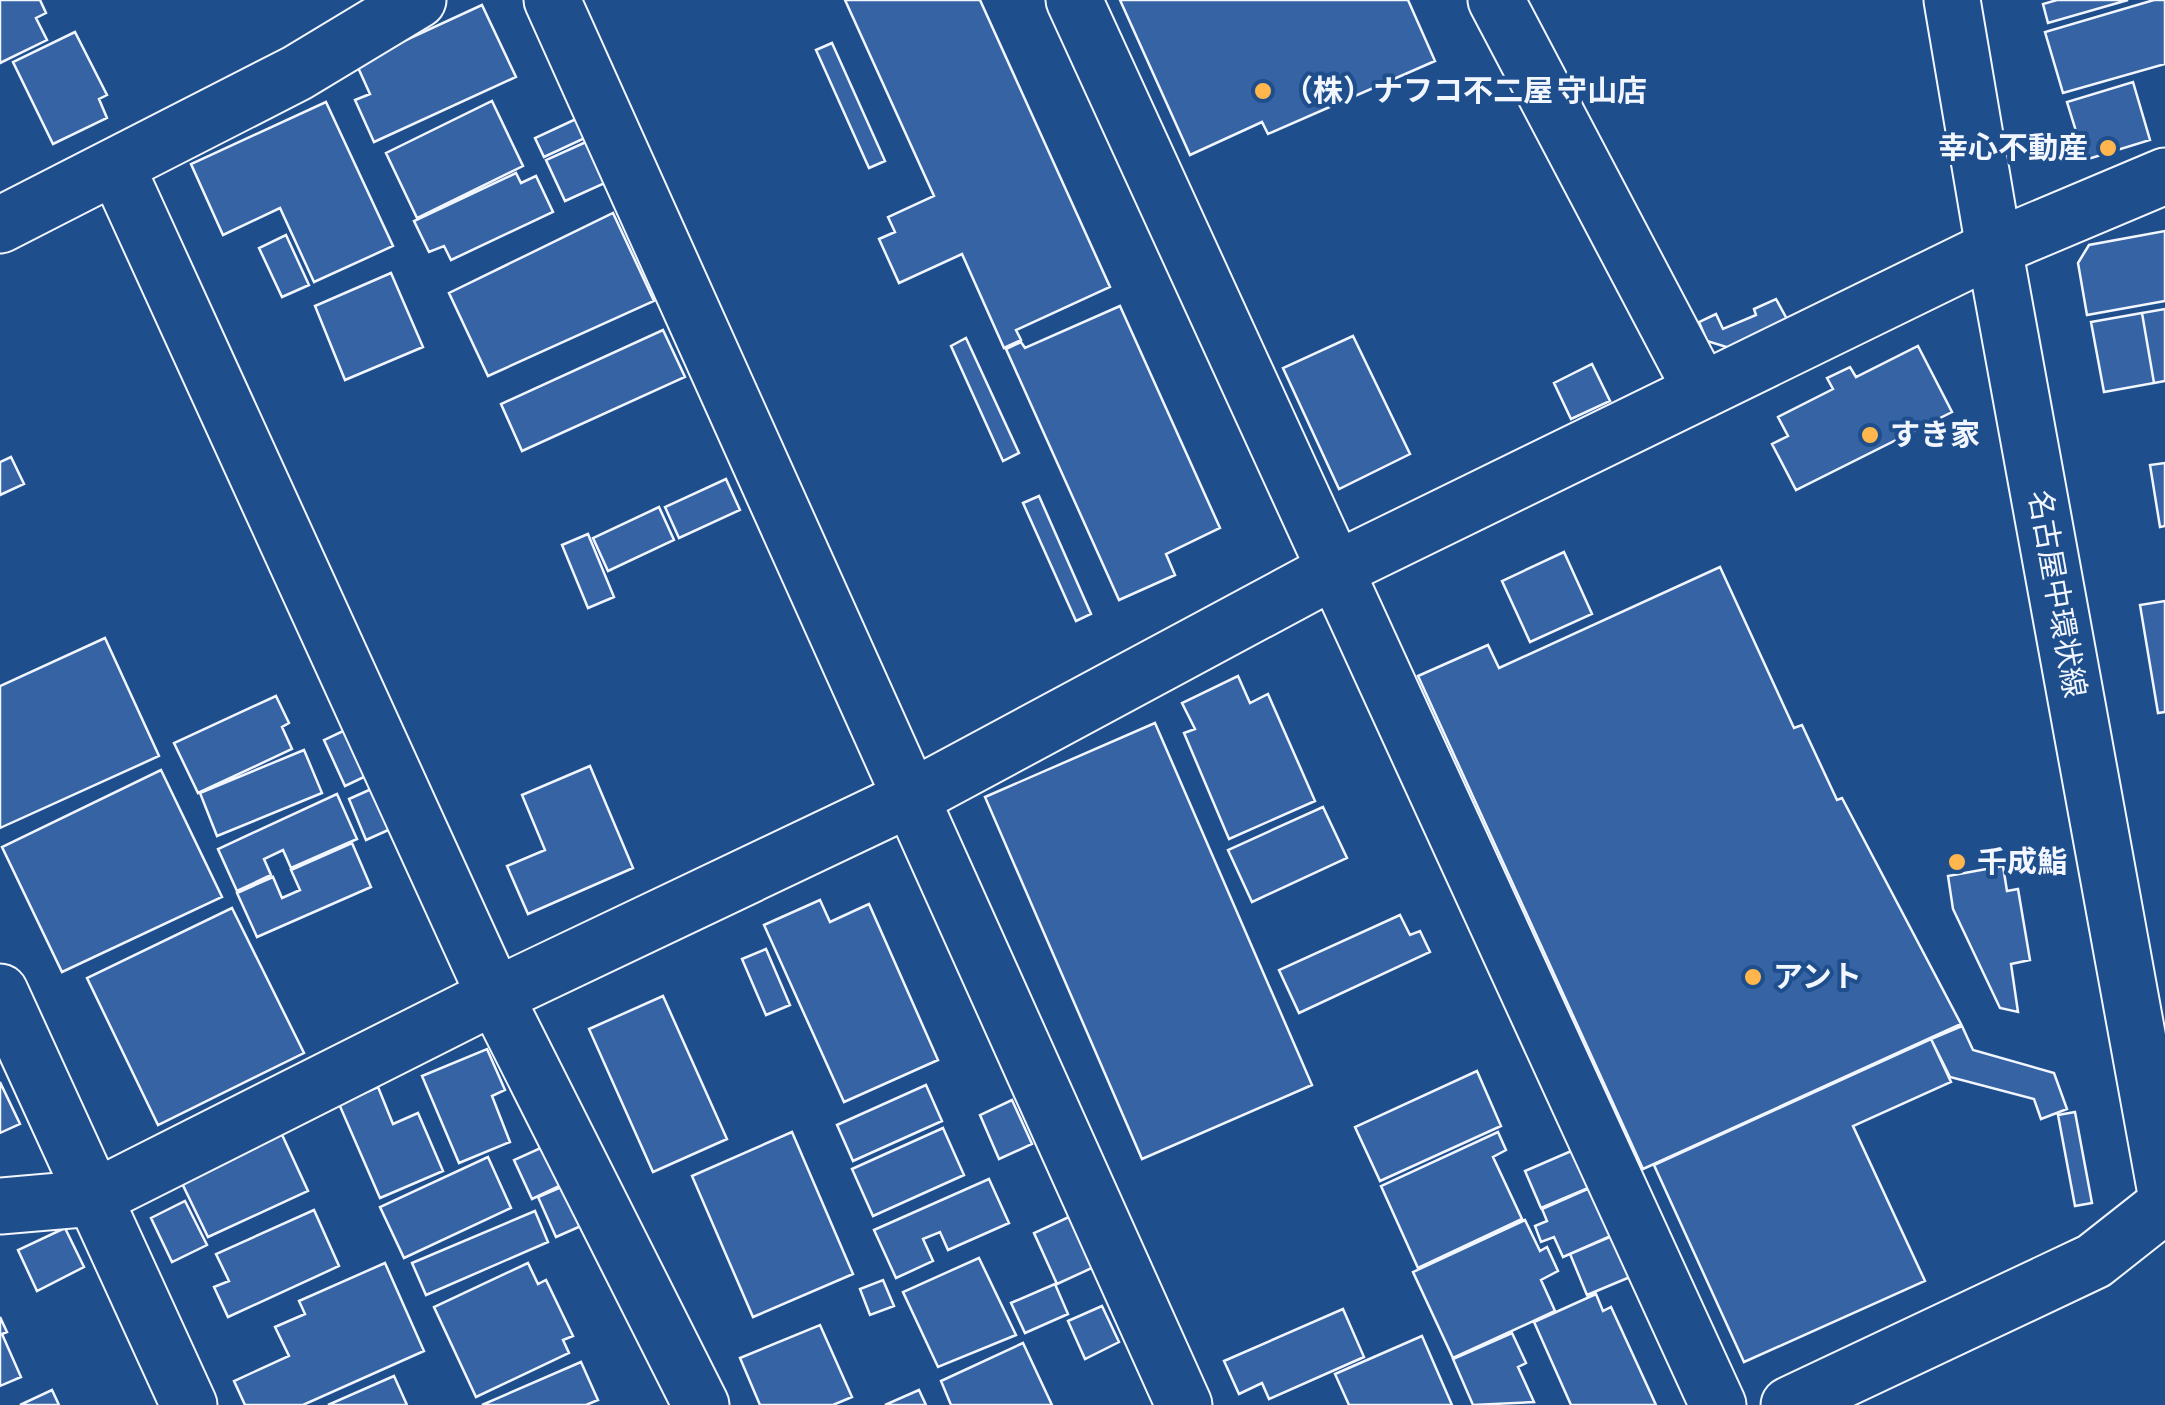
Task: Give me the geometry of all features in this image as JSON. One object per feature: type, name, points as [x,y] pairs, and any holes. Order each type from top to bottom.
[{"type":"street","points":[[0,225],[297,73],[418,0]]},
{"type":"street","points":[[552,0],[1184,1405]]},
{"type":"street","points":[[1074,0],[1718,1405]]},
{"type":"street","points":[[1496,0],[1702,391]]},
{"type":"street","name":"名古屋中環状線","points":[[1952,0],[2165,1188]]},
{"type":"street","points":[[116,166],[495,996],[701,1405]]},
{"type":"street","points":[[0,1206],[94,1198],[495,996],[911,798],[1335,570],[1994,248],[2165,176]]},
{"type":"street","points":[[0,992],[189,1405]]},
{"type":"street","points":[[1789,1405],[2094,1261],[2165,1205]]},
{"type":"building","points":[[0,0],[40,0],[46,13],[36,18],[47,40],[0,63]]},
{"type":"building","points":[[845,0],[980,0],[1110,287],[1016,330],[1021,340],[1004,348],[962,254],[899,283],[879,239],[895,232],[888,217],[934,196]]},
{"type":"building","name":"（株）ナフコ不二屋 守山店","points":[[1120,0],[1408,0],[1435,61],[1268,134],[1262,122],[1190,155]]},
{"type":"building","points":[[2057,0],[2128,0],[2048,23],[2043,4]]},
{"type":"building","points":[[2165,0],[2165,64],[2063,93],[2045,32]]},
{"type":"building","points":[[482,5],[516,77],[374,142],[355,100],[370,94],[356,63]]},
{"type":"building","points":[[75,32],[107,95],[99,99],[107,118],[53,144],[13,62]]},
{"type":"building","points":[[832,43],[885,161],[869,168],[816,50]]},
{"type":"building","points":[[2133,82],[2150,140],[2085,160],[2067,102]]},
{"type":"building","points":[[492,101],[523,166],[417,218],[386,153]]},
{"type":"building","points":[[326,102],[393,246],[314,282],[280,208],[223,235],[191,164]]},
{"type":"building","points":[[576,119],[585,138],[544,157],[535,138]]},
{"type":"building","points":[[586,142],[605,183],[565,201],[546,160]]},
{"type":"building","points":[[516,173],[521,183],[536,176],[553,212],[451,260],[444,246],[429,252],[414,221]]},
{"type":"building","points":[[613,213],[654,301],[488,376],[449,293]]},
{"type":"building","points":[[2165,231],[2165,301],[2087,315],[2078,263],[2089,245]]},
{"type":"building","points":[[286,235],[309,285],[282,297],[259,248]]},
{"type":"building","points":[[391,273],[423,347],[345,380],[315,306]]},
{"type":"building","points":[[1776,299],[1788,321],[1736,350],[1707,341],[1699,322],[1716,314],[1723,329],[1756,315],[1754,309]]},
{"type":"building","points":[[1120,306],[1220,528],[1166,554],[1175,575],[1119,600],[1006,349],[1021,342],[1025,348]]},
{"type":"building","points":[[2165,309],[2165,381],[2154,383],[2142,313]]},
{"type":"building","points":[[2142,313],[2154,383],[2104,392],[2091,322]]},
{"type":"building","points":[[663,330],[685,377],[522,451],[501,404]]},
{"type":"building","points":[[1353,336],[1410,454],[1339,489],[1283,368]]},
{"type":"building","points":[[966,338],[1019,453],[1003,461],[951,346]]},
{"type":"building","points":[[1918,346],[1952,412],[1796,490],[1772,444],[1788,436],[1778,417],[1833,389],[1827,378],[1850,367],[1856,377]]},
{"type":"building","points":[[1592,364],[1610,401],[1571,419],[1554,383]]},
{"type":"building","points":[[11,457],[24,484],[0,495],[0,462]]},
{"type":"building","points":[[2165,463],[2165,526],[2160,527],[2150,465]]},
{"type":"building","points":[[726,479],[740,510],[679,538],[665,507]]},
{"type":"building","points":[[1039,496],[1091,614],[1076,621],[1023,503]]},
{"type":"building","points":[[659,507],[674,540],[608,571],[593,538]]},
{"type":"building","points":[[588,534],[614,597],[588,608],[562,545]]},
{"type":"building","points":[[1564,552],[1592,614],[1530,642],[1502,581]]},
{"type":"building","points":[[1720,567],[1794,728],[1802,725],[1837,800],[1842,798],[1961,1024],[1643,1169],[1418,676],[1488,645],[1499,668]]},
{"type":"building","points":[[2165,601],[2165,712],[2158,713],[2140,605]]},
{"type":"building","points":[[105,638],[159,756],[0,828],[0,686]]},
{"type":"building","points":[[1238,676],[1250,703],[1268,694],[1315,801],[1229,839],[1184,733],[1195,729],[1182,703]]},
{"type":"building","points":[[276,696],[289,723],[282,727],[292,749],[198,793],[174,743]]},
{"type":"building","points":[[360,723],[381,769],[345,786],[324,740]]},
{"type":"building","points":[[1155,723],[1312,1085],[1142,1159],[985,797]]},
{"type":"building","points":[[304,750],[322,793],[217,836],[200,793]]},
{"type":"building","points":[[590,766],[633,868],[528,914],[507,866],[545,850],[522,795]]},
{"type":"building","points":[[161,770],[222,897],[62,972],[2,847]]},
{"type":"building","points":[[387,782],[404,823],[366,840],[349,799]]},
{"type":"building","points":[[337,794],[357,839],[291,868],[283,850],[264,859],[271,875],[237,891],[218,849]]},
{"type":"building","points":[[1323,807],[1347,858],[1252,902],[1228,850]]},
{"type":"building","points":[[352,843],[371,887],[257,937],[237,893],[273,877],[282,898],[300,890],[291,870]]},
{"type":"building","points":[[2003,866],[2007,891],[2018,889],[2030,960],[2011,964],[2018,1012],[2000,1008],[1953,909],[1948,876]]},
{"type":"building","points":[[820,900],[830,922],[869,904],[938,1060],[844,1102],[764,925]]},
{"type":"building","points":[[232,908],[304,1053],[158,1125],[87,978]]},
{"type":"building","points":[[1400,915],[1410,935],[1420,931],[1430,952],[1299,1013],[1279,970]]},
{"type":"building","points":[[766,949],[790,1005],[766,1015],[742,959]]},
{"type":"building","points":[[663,996],[727,1139],[653,1172],[589,1029]]},
{"type":"building","points":[[1962,1026],[1973,1050],[2054,1073],[2067,1109],[2041,1119],[2034,1099],[1950,1077],[1931,1039]]},
{"type":"building","points":[[1931,1039],[1951,1082],[1853,1126],[1925,1281],[1744,1362],[1654,1165]]},
{"type":"building","points":[[487,1049],[505,1090],[492,1096],[510,1142],[459,1163],[422,1076]]},
{"type":"building","points":[[1477,1071],[1501,1126],[1380,1181],[1355,1127]]},
{"type":"building","points":[[0,1082],[20,1124],[0,1133]]},
{"type":"building","points":[[926,1085],[942,1121],[853,1161],[837,1125]]},
{"type":"building","points":[[378,1087],[393,1124],[418,1113],[443,1171],[380,1198],[339,1104]]},
{"type":"building","points":[[1012,1100],[1032,1144],[999,1159],[980,1115]]},
{"type":"building","points":[[2075,1112],[2092,1203],[2075,1206],[2058,1115]]},
{"type":"building","points":[[278,1126],[308,1191],[208,1237],[178,1175]]},
{"type":"building","points":[[943,1128],[964,1175],[873,1216],[852,1169]]},
{"type":"building","points":[[792,1132],[853,1274],[753,1317],[692,1176]]},
{"type":"building","points":[[1498,1132],[1506,1150],[1493,1157],[1522,1219],[1418,1268],[1381,1186]]},
{"type":"building","points":[[554,1142],[572,1180],[532,1199],[514,1160]]},
{"type":"building","points":[[1576,1149],[1593,1186],[1541,1208],[1525,1171]]},
{"type":"building","points":[[488,1157],[511,1208],[404,1258],[380,1207]]},
{"type":"building","points":[[989,1179],[1009,1223],[948,1250],[940,1232],[923,1239],[933,1261],[896,1278],[874,1230]]},
{"type":"building","points":[[573,1182],[590,1222],[556,1237],[538,1197]]},
{"type":"building","points":[[1592,1187],[1613,1235],[1563,1257],[1554,1237],[1541,1242],[1535,1226],[1547,1221],[1542,1209]]},
{"type":"building","points":[[185,1201],[207,1245],[172,1262],[151,1218]]},
{"type":"building","points":[[314,1210],[339,1266],[228,1317],[214,1287],[229,1281],[216,1254]]},
{"type":"building","points":[[535,1211],[548,1242],[426,1295],[412,1263]]},
{"type":"building","points":[[1071,1216],[1094,1267],[1057,1284],[1034,1233]]},
{"type":"building","points":[[1525,1220],[1540,1251],[1547,1247],[1558,1271],[1541,1280],[1555,1311],[1453,1358],[1413,1272]]},
{"type":"building","points":[[65,1228],[84,1267],[37,1291],[18,1250]]},
{"type":"building","points":[[1612,1236],[1630,1277],[1587,1295],[1570,1254]]},
{"type":"building","points":[[979,1258],[1016,1335],[938,1367],[903,1292]]},
{"type":"building","points":[[385,1263],[424,1351],[303,1405],[245,1405],[234,1381],[289,1356],[275,1327],[305,1314],[299,1301]]},
{"type":"building","points":[[528,1263],[538,1284],[546,1280],[573,1336],[563,1340],[569,1353],[476,1397],[434,1307]]},
{"type":"building","points":[[883,1280],[894,1306],[870,1315],[860,1289]]},
{"type":"building","points":[[1055,1284],[1068,1314],[1025,1333],[1011,1303]]},
{"type":"building","points":[[1596,1294],[1603,1311],[1611,1307],[1656,1405],[1571,1405],[1534,1322]]},
{"type":"building","points":[[1102,1306],[1119,1342],[1085,1359],[1068,1321]]},
{"type":"building","points":[[1343,1309],[1364,1357],[1269,1399],[1262,1383],[1239,1394],[1224,1361]]},
{"type":"building","points":[[0,1317],[7,1332],[2,1334],[21,1377],[0,1386]]},
{"type":"building","points":[[820,1325],[852,1397],[833,1405],[760,1405],[740,1358]]},
{"type":"building","points":[[1512,1333],[1526,1363],[1518,1367],[1534,1402],[1473,1405],[1453,1359]]},
{"type":"building","points":[[1422,1336],[1452,1405],[1349,1405],[1335,1374]]},
{"type":"building","points":[[1023,1343],[1052,1405],[951,1405],[941,1381]]},
{"type":"building","points":[[581,1362],[598,1400],[586,1405],[482,1405]]},
{"type":"building","points":[[394,1376],[407,1405],[328,1405]]},
{"type":"building","points":[[52,1390],[59,1405],[20,1405]]},
{"type":"building","points":[[919,1390],[926,1405],[885,1405]]},
{"type":"place","name":"（株）ナフコ不二屋 守山店","points":[[1263,91]]},
{"type":"place","name":"幸心不動産","points":[[2108,148]]},
{"type":"place","name":"すき家","points":[[1870,435]]},
{"type":"place","name":"千成鮨","points":[[1957,862]]},
{"type":"place","name":"アント","points":[[1753,977]]}]
